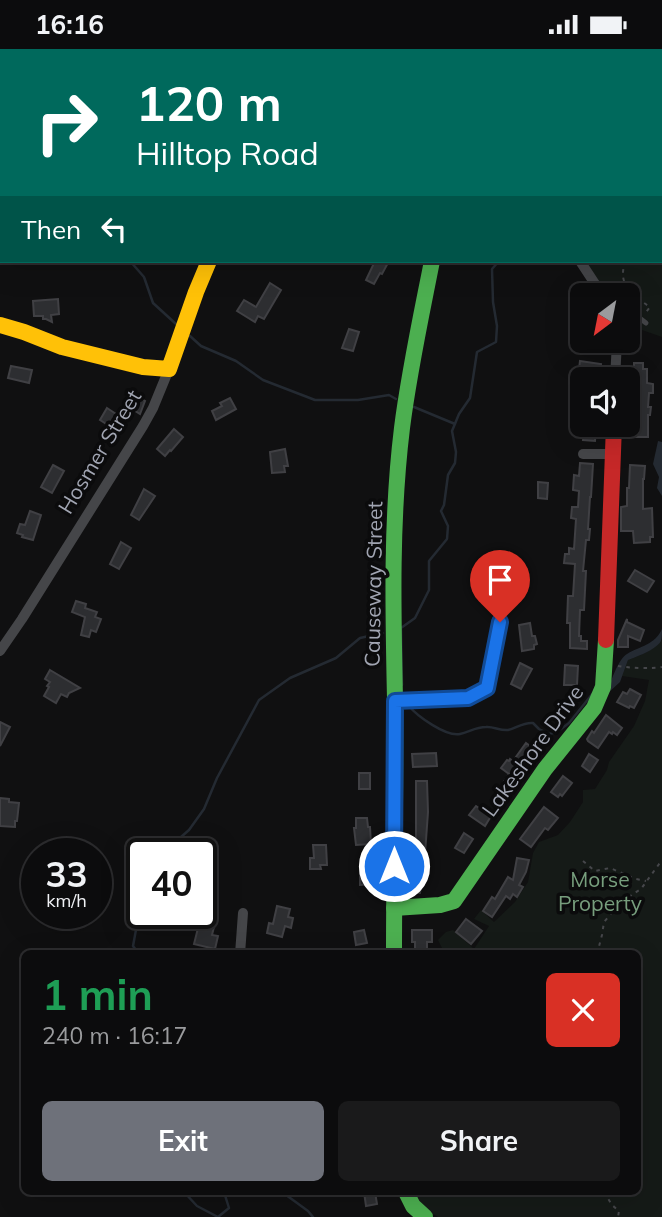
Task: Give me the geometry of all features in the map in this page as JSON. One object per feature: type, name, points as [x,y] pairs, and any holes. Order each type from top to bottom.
[{"type":"street","name":"Hosmer Street","points":[[0,651],[153,408],[208,263]]},
{"type":"street","name":"Causeway Street","points":[[394,950],[393,623],[397,489],[412,362],[432,263]]},
{"type":"street","points":[[581,263],[594,283]]},
{"type":"street","points":[[0,325],[72,350],[143,367],[169,369]]},
{"type":"street","name":"Lakeshore Drive","points":[[394,908],[440,905],[454,901],[539,778],[594,708],[603,687],[605,663],[614,437]]},
{"type":"street","points":[[583,454],[614,454]]},
{"type":"street","points":[[395,701],[468,698],[487,688],[500,622]]},
{"type":"street","points":[[240,950],[243,913]]},
{"type":"street","points":[[407,1195],[413,1206],[425,1217]]},
{"type":"lane","points":[[640,318],[644,321]]},
{"type":"path","points":[[625,263],[622,276],[624,284],[650,307],[644,321]]},
{"type":"path","points":[[617,666],[662,667]]},
{"type":"path","points":[[598,950],[604,922],[618,906],[641,889],[662,860]]},
{"type":"path","points":[[583,861],[595,871],[610,867],[647,881]]},
{"type":"path","points":[[606,1195],[619,1211],[618,1217]]},
{"type":"green space","points":[[581,263],[662,263],[662,337],[642,330],[640,283],[594,283]]},
{"type":"green space","name":"Morse Property","points":[[662,640],[662,1217],[438,1217],[424,1209],[415,1195],[641,1195],[641,950],[443,950],[438,940],[446,932],[453,930],[474,949],[489,926],[474,919],[481,910],[494,922],[515,902],[528,882],[533,853],[539,842],[558,835],[570,822],[583,802],[583,790],[595,789],[609,762],[634,726],[645,701],[649,680],[622,676],[628,660]]},
{"type":"shaded area","points":[[658,441],[662,442],[662,496],[657,488],[659,477],[653,464]]},
{"type":"shaded area","points":[[662,629],[658,644],[646,653],[628,660],[620,682],[608,693],[624,656],[651,642]]},
{"type":"building","points":[[374,263],[388,263],[374,284],[366,280]]},
{"type":"building","points":[[270,283],[281,290],[264,319],[258,316],[255,322],[237,311],[244,300],[256,307]]},
{"type":"building","points":[[58,299],[59,314],[51,315],[52,322],[43,319],[43,316],[34,316],[33,301]]},
{"type":"building","points":[[349,329],[359,332],[353,351],[342,348]]},
{"type":"building","points":[[580,361],[601,364],[601,367],[579,367]]},
{"type":"building","points":[[634,363],[643,363],[643,369],[647,369],[647,383],[653,384],[653,393],[649,393],[648,407],[651,407],[648,415],[648,437],[640,437],[640,367],[634,367]]},
{"type":"building","points":[[11,366],[32,370],[29,383],[8,378]]},
{"type":"building","points":[[136,396],[145,401],[140,414],[129,407]]},
{"type":"building","points":[[230,398],[236,409],[216,420],[212,411]]},
{"type":"building","points":[[107,408],[119,416],[111,427],[100,420]]},
{"type":"building","points":[[174,429],[183,437],[165,456],[157,449]]},
{"type":"building","points":[[583,437],[595,437],[595,441],[583,440]]},
{"type":"building","points":[[285,449],[288,466],[284,466],[285,472],[272,473],[270,452]]},
{"type":"building","points":[[580,463],[593,464],[589,540],[586,540],[583,571],[586,571],[584,610],[580,610],[579,636],[581,641],[587,641],[587,649],[570,648],[568,596],[573,596],[575,564],[564,563],[569,548],[574,549],[576,519],[571,518],[572,507],[578,507],[579,491],[573,490],[574,475],[579,476]]},
{"type":"building","points":[[53,465],[64,471],[52,493],[41,487]]},
{"type":"building","points":[[630,465],[645,466],[643,509],[652,508],[653,537],[650,537],[650,542],[634,543],[633,531],[621,531],[621,507],[627,506]]},
{"type":"building","points":[[538,482],[548,483],[547,499],[538,498]]},
{"type":"building","points":[[144,489],[155,496],[139,520],[131,515]]},
{"type":"building","points":[[30,511],[41,515],[33,540],[17,533],[20,524],[25,525]]},
{"type":"building","points":[[121,542],[131,548],[119,569],[110,564]]},
{"type":"building","points":[[635,570],[654,581],[647,592],[628,581]]},
{"type":"building","points":[[76,601],[86,604],[85,608],[97,612],[95,617],[101,619],[96,632],[91,630],[89,637],[81,635],[85,617],[72,612]]},
{"type":"building","points":[[627,619],[627,622],[644,630],[640,641],[628,636],[628,647],[618,647],[618,640]]},
{"type":"building","points":[[530,623],[532,636],[535,636],[537,644],[534,649],[522,651],[519,625]]},
{"type":"building","points":[[520,663],[532,669],[521,689],[511,684]]},
{"type":"building","points":[[565,665],[578,666],[577,685],[564,685]]},
{"type":"building","points":[[50,670],[80,688],[69,693],[67,697],[61,694],[56,703],[44,696],[50,682],[45,679]]},
{"type":"building","points":[[630,689],[641,695],[634,708],[617,702],[623,692],[627,694]]},
{"type":"building","points":[[606,715],[622,728],[617,735],[609,732],[598,748],[587,739]]},
{"type":"building","points":[[0,722],[10,727],[0,746]]},
{"type":"building","points":[[526,743],[537,751],[523,771],[525,773],[501,805],[492,799],[509,774],[501,768],[507,760],[513,761]]},
{"type":"building","points":[[436,753],[437,766],[413,767],[412,754]]},
{"type":"building","points":[[589,754],[598,760],[590,772],[582,766]]},
{"type":"building","points":[[359,773],[370,773],[370,789],[359,789]]},
{"type":"building","points":[[563,776],[572,783],[562,796],[560,794],[558,797],[551,792]]},
{"type":"building","points":[[416,781],[427,781],[428,812],[420,893],[410,892],[416,844]]},
{"type":"building","points":[[0,798],[19,803],[15,827],[0,826]]},
{"type":"building","points":[[476,806],[491,816],[485,826],[469,815]]},
{"type":"building","points":[[544,807],[558,818],[548,830],[545,828],[531,847],[520,839]]},
{"type":"building","points":[[356,818],[367,818],[371,844],[356,845]]},
{"type":"building","points":[[464,833],[473,839],[464,853],[455,848]]},
{"type":"building","points":[[313,845],[326,845],[327,865],[320,865],[321,869],[310,869],[310,858],[314,858]]},
{"type":"building","points":[[517,858],[529,860],[519,885],[523,887],[517,897],[513,894],[510,899],[506,896],[492,917],[483,911],[492,897],[495,899],[508,877],[513,880]]},
{"type":"building","points":[[360,870],[370,870],[371,884],[360,885]]},
{"type":"building","points":[[277,906],[290,909],[288,917],[293,918],[291,928],[285,926],[282,937],[267,933],[269,923],[273,924]]},
{"type":"building","points":[[466,919],[482,931],[471,944],[456,932]]},
{"type":"building","points":[[198,929],[214,929],[212,935],[218,936],[215,949],[194,944]]},
{"type":"building","points":[[364,930],[367,943],[356,945],[354,932]]},
{"type":"building","points":[[412,930],[432,930],[432,942],[427,942],[427,950],[415,950],[415,942],[412,942]]},
{"type":"building","points":[[364,1195],[376,1195],[377,1204],[366,1206]]},
{"type":"waterway","points":[[132,263],[144,277],[153,303],[176,324]]},
{"type":"waterway","points":[[401,628],[415,618],[429,590],[429,561],[447,539],[448,526],[441,511],[448,475],[455,463],[452,431],[470,398],[477,352],[496,342],[492,269],[497,263]]},
{"type":"waterway","points":[[190,336],[201,346],[236,361],[263,380],[315,400],[358,400],[389,395],[396,399]]},
{"type":"waterway","points":[[414,407],[455,424]]},
{"type":"waterway","points":[[401,629],[402,685]]},
{"type":"waterway","points":[[180,838],[204,809],[217,778],[259,700],[290,678],[336,658],[360,638],[383,633]]},
{"type":"waterway","points":[[409,706],[432,725],[454,734],[482,727],[508,730],[529,723],[549,734],[557,732],[569,723],[593,693]]},
{"type":"waterway","points":[[136,929],[133,946],[136,950]]},
{"type":"waterway","points":[[187,1195],[197,1206],[218,1217],[229,1208],[225,1195]]},
{"type":"waterway","points":[[286,1195],[313,1217]]},
{"type":"traffic: fast","points":[[394,950],[394,530],[405,407],[432,263]]},
{"type":"traffic: fast","points":[[394,908],[440,905],[454,901],[545,769],[594,708],[603,687],[606,640]]},
{"type":"traffic: fast","points":[[408,1195],[413,1206],[425,1217]]},
{"type":"traffic: slow","points":[[0,325],[62,347],[143,367],[169,369],[208,263]]},
{"type":"traffic: jam","points":[[606,640],[614,437]]},
{"type":"route","points":[[394,866],[395,701],[468,698],[487,688],[500,622]]}]
